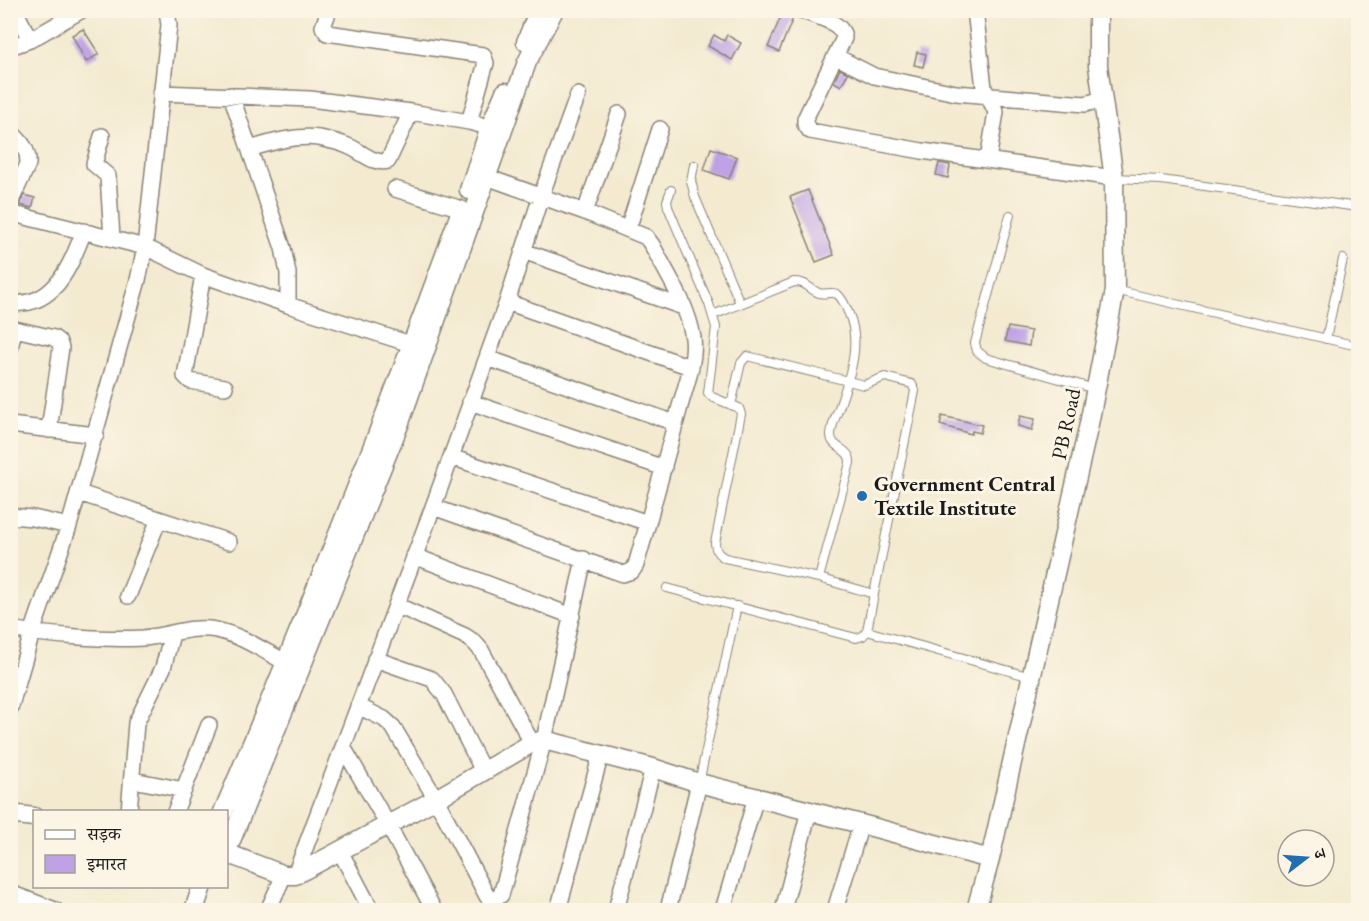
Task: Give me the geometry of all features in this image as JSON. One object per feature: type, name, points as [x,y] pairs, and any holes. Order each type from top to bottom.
[{"type":"street","points":[[15,10],[30,40]]},
{"type":"street","points":[[10,47],[30,40],[82,10]]},
{"type":"street","points":[[10,710],[32,633],[79,493],[138,280],[145,247],[169,25],[167,10]]},
{"type":"street","points":[[329,10],[323,27],[327,33],[483,55],[486,63],[469,122]]},
{"type":"street","points":[[228,850],[293,667],[392,422],[539,10]]},
{"type":"street","points":[[497,129],[527,62],[554,10]]},
{"type":"street","points":[[798,10],[842,29],[844,38],[805,119],[805,124],[810,131],[922,151],[1114,178]]},
{"type":"street","points":[[975,10],[987,95],[996,112],[988,160]]},
{"type":"street","name":"PB Road","points":[[976,910],[990,859],[1096,389],[1115,290],[1114,178],[1098,66],[1098,10]]},
{"type":"street","points":[[835,56],[864,72],[885,79],[956,93],[1085,104],[1103,99]]},
{"type":"street","points":[[161,93],[310,99],[411,112],[497,129]]},
{"type":"street","points":[[231,95],[285,255],[288,305]]},
{"type":"street","points":[[268,910],[290,875],[343,747],[434,507],[578,95]]},
{"type":"street","points":[[250,149],[285,139],[318,138],[345,144],[375,160],[385,162],[388,161],[411,112]]},
{"type":"street","points":[[585,213],[619,114]]},
{"type":"street","points":[[628,229],[660,129]]},
{"type":"street","points":[[10,131],[23,144],[28,157],[10,203]]},
{"type":"street","points":[[102,136],[94,164],[108,176],[112,238]]},
{"type":"street","points":[[434,507],[623,574],[632,571],[636,565],[663,468],[690,367],[693,346],[683,307],[646,237],[481,175]]},
{"type":"street","points":[[395,189],[462,221]]},
{"type":"street","points":[[10,213],[145,247],[203,275],[419,347]]},
{"type":"street","points":[[10,303],[29,304],[41,299],[68,268],[84,231]]},
{"type":"street","points":[[523,251],[683,307]]},
{"type":"street","points":[[203,275],[185,376],[190,381],[225,387]]},
{"type":"street","points":[[507,302],[690,367]]},
{"type":"street","points":[[10,349],[12,329],[54,338],[59,342],[61,348],[49,430]]},
{"type":"street","points":[[486,358],[675,423]]},
{"type":"street","points":[[470,402],[663,468]]},
{"type":"street","points":[[10,425],[96,435]]},
{"type":"street","points":[[451,457],[648,523]]},
{"type":"street","points":[[79,493],[229,542]]},
{"type":"street","points":[[10,516],[33,518],[69,526]]},
{"type":"street","points":[[128,596],[159,519]]},
{"type":"street","points":[[414,556],[572,616]]},
{"type":"street","points":[[358,706],[384,719],[393,728],[436,799],[486,896],[490,899],[498,898],[501,895],[538,741],[572,616],[584,559]]},
{"type":"street","points":[[396,605],[474,642],[538,741]]},
{"type":"street","points":[[10,629],[32,633],[125,638],[172,634],[194,629],[215,630],[244,640],[293,667]]},
{"type":"street","points":[[129,810],[136,723],[163,668],[172,634]]},
{"type":"street","points":[[375,659],[424,675],[438,685],[483,771]]},
{"type":"street","points":[[225,810],[293,667]]},
{"type":"street","points":[[176,810],[209,725]]},
{"type":"street","points":[[228,853],[290,875],[340,851],[538,741],[600,754],[699,783],[990,859]]},
{"type":"street","points":[[343,747],[434,910]]},
{"type":"street","points":[[558,910],[600,754]]},
{"type":"street","points":[[616,910],[653,768]]},
{"type":"street","points":[[133,780],[184,790]]},
{"type":"street","points":[[668,910],[699,783]]},
{"type":"street","points":[[723,910],[756,797]]},
{"type":"street","points":[[783,910],[809,811]]},
{"type":"street","points":[[10,814],[33,817]]},
{"type":"street","points":[[835,910],[861,824]]},
{"type":"street","points":[[340,851],[371,910]]},
{"type":"street","points":[[194,910],[201,888]]},
{"type":"street","points":[[10,893],[54,910]]},
{"type":"lane","points":[[694,165],[692,187],[740,303]]},
{"type":"lane","points":[[1114,178],[1161,180],[1359,207]]},
{"type":"lane","points":[[671,190],[667,201],[668,207],[713,315],[716,335],[708,393],[741,410],[715,543],[716,550],[725,558],[819,578],[873,594]]},
{"type":"lane","points":[[1010,215],[975,343],[977,351],[986,358],[1096,389]]},
{"type":"lane","points":[[1326,339],[1343,259]]},
{"type":"lane","points":[[713,315],[794,282],[807,284],[819,293],[834,293],[839,296],[846,307],[854,330],[854,353],[848,381],[831,433],[834,443],[848,453],[850,463],[819,578]]},
{"type":"lane","points":[[1115,290],[1359,346]]},
{"type":"lane","points":[[667,588],[856,638],[863,636],[867,631],[915,391],[912,384],[890,376],[864,385],[747,356],[741,363],[732,405]]},
{"type":"lane","points":[[699,783],[737,606]]},
{"type":"lane","points":[[867,631],[1031,677]]},
{"type":"building","points":[[782,14],[793,18],[779,52],[768,47]]},
{"type":"building","points":[[83,29],[99,54],[86,62],[72,35]]},
{"type":"building","points":[[714,35],[724,41],[727,35],[741,43],[732,60],[708,46]]},
{"type":"building","points":[[917,52],[926,54],[923,67],[914,65]]},
{"type":"building","points":[[840,69],[848,73],[841,86],[834,82]]},
{"type":"building","points":[[711,148],[737,157],[729,179],[704,170]]},
{"type":"building","points":[[939,163],[950,165],[948,178],[936,175]]},
{"type":"building","points":[[808,190],[834,255],[816,262],[790,197]]},
{"type":"building","points":[[24,195],[35,198],[32,208],[20,205]]},
{"type":"building","points":[[1008,327],[1031,331],[1029,346],[1005,341]]},
{"type":"building","points":[[942,416],[982,425],[980,433],[972,431],[971,434],[940,425]]},
{"type":"building","points":[[1020,416],[1035,419],[1032,430],[1018,426]]},
{"type":"place","name":"Government Central Textile Institute","points":[[862,496]]}]
